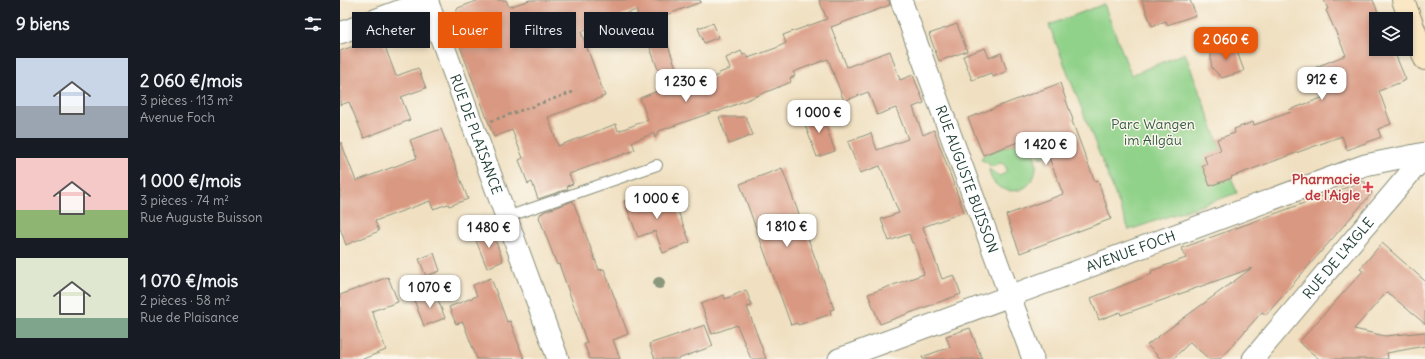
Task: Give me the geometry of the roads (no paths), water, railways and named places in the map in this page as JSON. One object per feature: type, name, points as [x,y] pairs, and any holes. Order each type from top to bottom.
[{"type":"main road","points":[[1403,0],[1425,59]]},
{"type":"street","points":[[340,33],[428,0]]},
{"type":"street","name":"RUE DE PLAISANCE","points":[[428,0],[558,359]]},
{"type":"street","name":"RUE AUGUSTE BUISSON","points":[[901,0],[1033,359]]},
{"type":"street","name":"AVENUE FOCH","points":[[839,359],[1365,165],[1425,153]]},
{"type":"street","name":"RUE DE L'AIGLE","points":[[1254,359],[1416,166],[1425,161]]},
{"type":"lane","points":[[506,217],[657,165]]},
{"type":"place","name":"Pharmacie de l'Aigle","points":[[1368,187]]},
{"type":"park label","name":"Parc Wangen im Allgäu","points":[[1153,132]]}]
